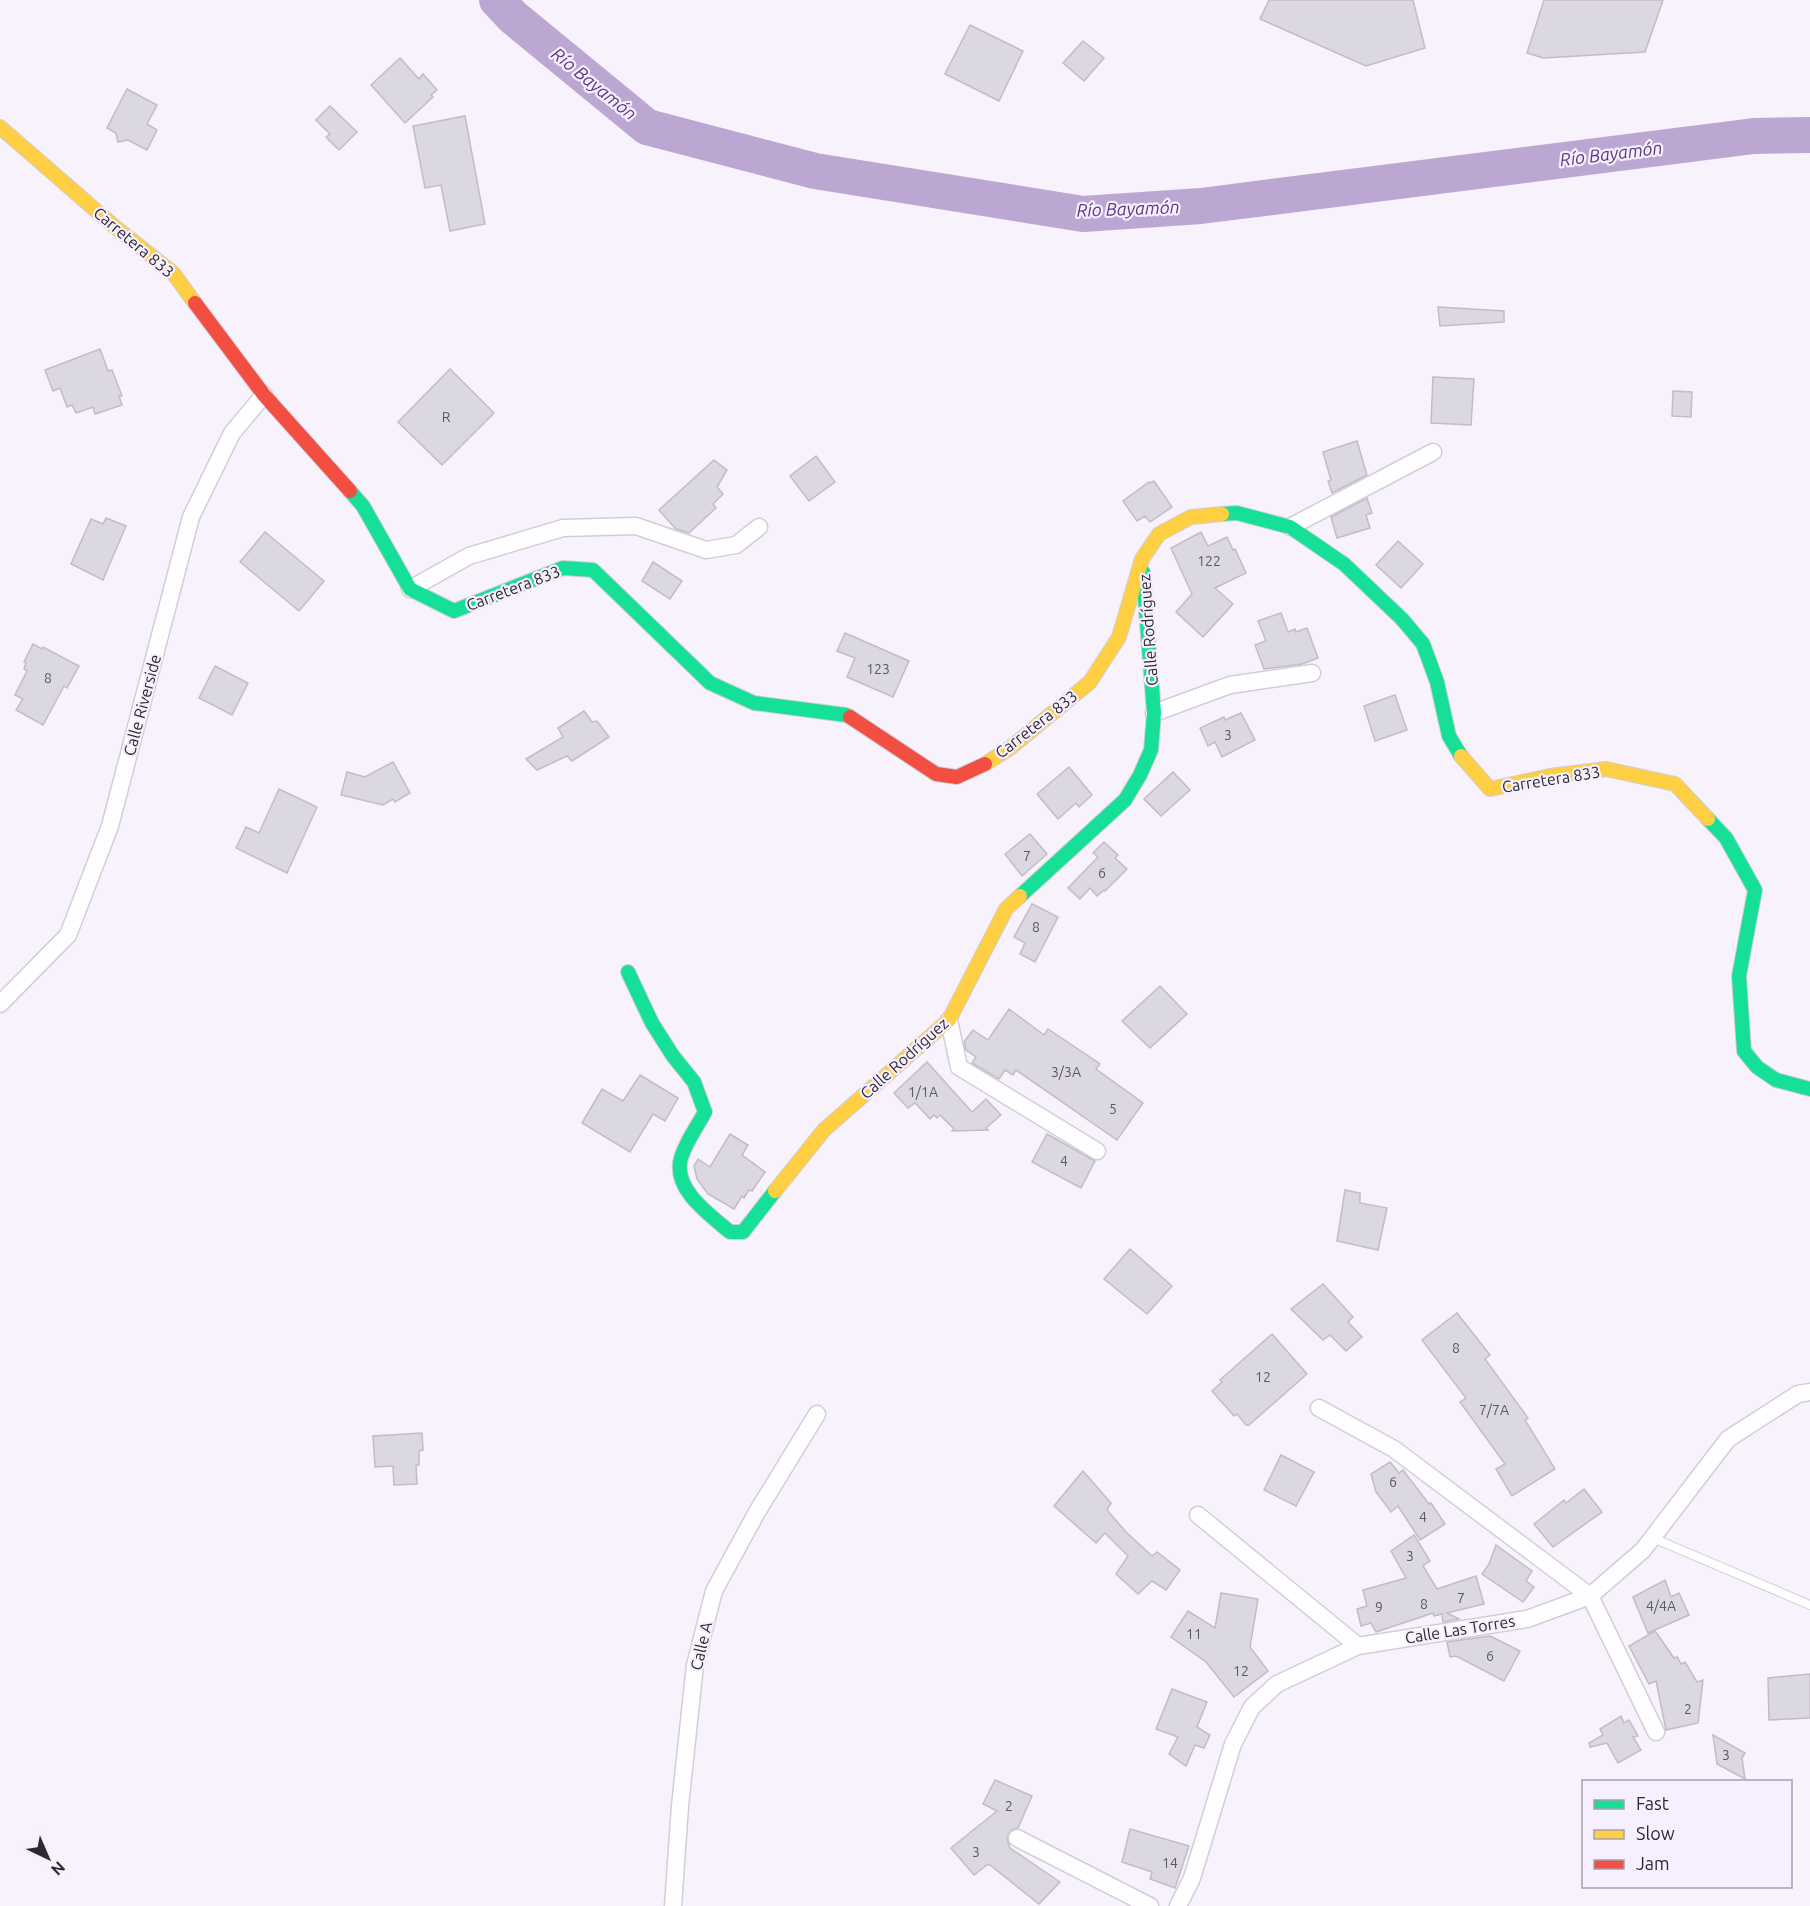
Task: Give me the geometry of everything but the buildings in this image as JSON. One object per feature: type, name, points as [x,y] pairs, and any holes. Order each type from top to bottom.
[{"type":"street","name":"Carretera 833","points":[[0,128],[115,227],[173,273],[264,395],[363,506],[410,589],[454,611],[563,568],[592,570],[710,682],[754,703],[846,715],[936,774],[957,777],[981,766],[1010,748],[1090,682],[1119,637],[1142,559],[1159,534],[1191,517],[1237,513],[1290,527],[1344,564],[1402,619],[1423,644],[1437,682],[1449,736],[1462,758],[1491,789],[1550,776],[1606,769],[1635,774],[1675,784],[1726,838],[1755,890],[1739,976],[1744,1051],[1756,1067],[1776,1080],[1810,1089]]},
{"type":"street","name":"Calle Riverside","points":[[0,1004],[68,934],[110,826],[191,517],[232,433],[264,395]]},
{"type":"street","points":[[1290,527],[1432,452]]},
{"type":"street","points":[[410,589],[469,556],[563,528],[636,526],[706,550],[736,545],[759,527]]},
{"type":"street","name":"Calle Rodríguez","points":[[628,972],[637,998],[651,1026],[695,1082],[702,1097],[705,1112],[689,1140],[680,1163],[684,1181],[694,1198],[730,1232],[743,1232],[824,1131],[949,1020],[1006,909],[1125,800],[1140,775],[1151,750],[1154,713],[1142,559]]},
{"type":"street","points":[[1154,713],[1230,685],[1312,673]]},
{"type":"street","points":[[949,1020],[959,1067],[1097,1151]]},
{"type":"street","name":"Calle Las Torres","points":[[1178,1906],[1192,1878],[1233,1744],[1252,1707],[1277,1684],[1358,1646],[1527,1619],[1590,1596],[1643,1550],[1728,1439],[1798,1394],[1810,1392]]},
{"type":"street","points":[[1319,1408],[1394,1449],[1590,1596],[1656,1732]]},
{"type":"street","name":"Calle A","points":[[673,1906],[680,1806],[695,1665],[714,1591],[817,1414]]},
{"type":"street","points":[[1198,1515],[1358,1646]]},
{"type":"street","points":[[1017,1838],[1150,1906]]},
{"type":"lane","points":[[1653,1538],[1810,1605]]},
{"type":"waterway","name":"Río Bayamón","points":[[497,0],[513,17],[647,127],[815,171],[1083,214],[1201,206],[1754,136],[1810,135]]},
{"type":"traffic: fast","points":[[350,491],[363,506],[410,589],[454,611],[563,568],[593,570],[710,683],[754,703],[850,717]]},
{"type":"traffic: fast","points":[[1222,514],[1237,513],[1290,527],[1344,564],[1402,619],[1423,644],[1437,682],[1449,736],[1461,756]]},
{"type":"traffic: fast","points":[[1020,896],[1125,800],[1151,750],[1154,713],[1143,572]]},
{"type":"traffic: fast","points":[[1708,819],[1726,838],[1755,890],[1739,976],[1744,1051],[1757,1067],[1776,1080],[1810,1089]]},
{"type":"traffic: fast","points":[[628,972],[652,1023],[673,1056],[694,1082],[705,1112],[681,1158],[680,1169],[687,1191],[703,1209],[730,1232],[743,1232],[775,1191]]},
{"type":"traffic: slow","points":[[0,127],[115,227],[173,273],[195,303]]},
{"type":"traffic: slow","points":[[985,764],[1010,748],[1090,682],[1119,637],[1142,559],[1159,534],[1191,517],[1222,514]]},
{"type":"traffic: slow","points":[[1461,756],[1490,789],[1550,776],[1606,769],[1675,784],[1708,819]]},
{"type":"traffic: slow","points":[[775,1191],[824,1130],[949,1020],[1006,909],[1020,896]]},
{"type":"traffic: jam","points":[[195,303],[264,395],[350,491]]},
{"type":"traffic: jam","points":[[850,717],[936,774],[957,777],[985,764]]}]
